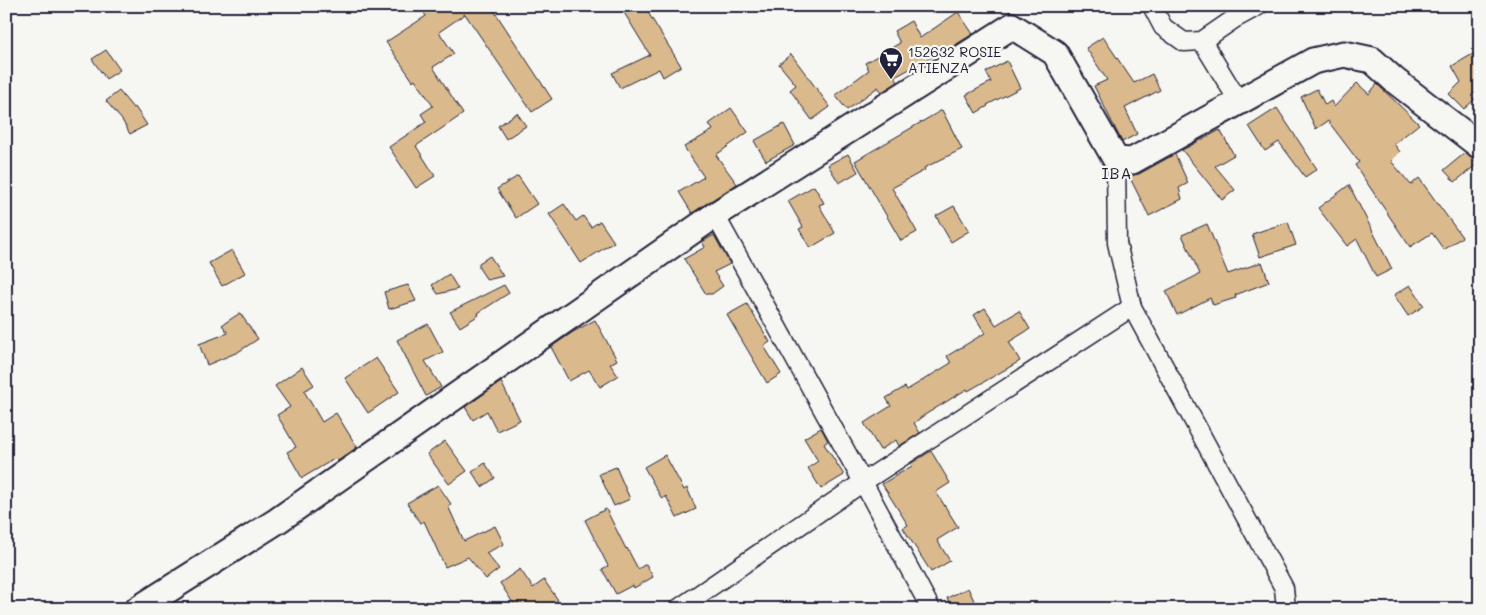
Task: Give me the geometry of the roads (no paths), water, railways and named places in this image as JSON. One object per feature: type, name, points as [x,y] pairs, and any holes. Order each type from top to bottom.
[{"type":"street","points":[[1152,6],[1163,28],[1184,42],[1202,41],[1230,13],[1258,6]]},
{"type":"street","points":[[138,609],[277,521],[715,215],[1013,16],[1055,53],[1116,160],[1117,244],[1132,307],[1284,588],[1286,609]]},
{"type":"street","points":[[1202,41],[1239,102]]},
{"type":"street","points":[[1116,160],[1132,161],[1313,61],[1344,54],[1372,60],[1394,80],[1480,146]]},
{"type":"street","points":[[715,215],[931,609]]},
{"type":"street","points":[[678,609],[863,482],[1132,307]]},
{"type":"place","name":"152632 ROSIE ATIENZA","points":[[891,80]]},
{"type":"district","name":"IBA","points":[[1117,172]]}]
